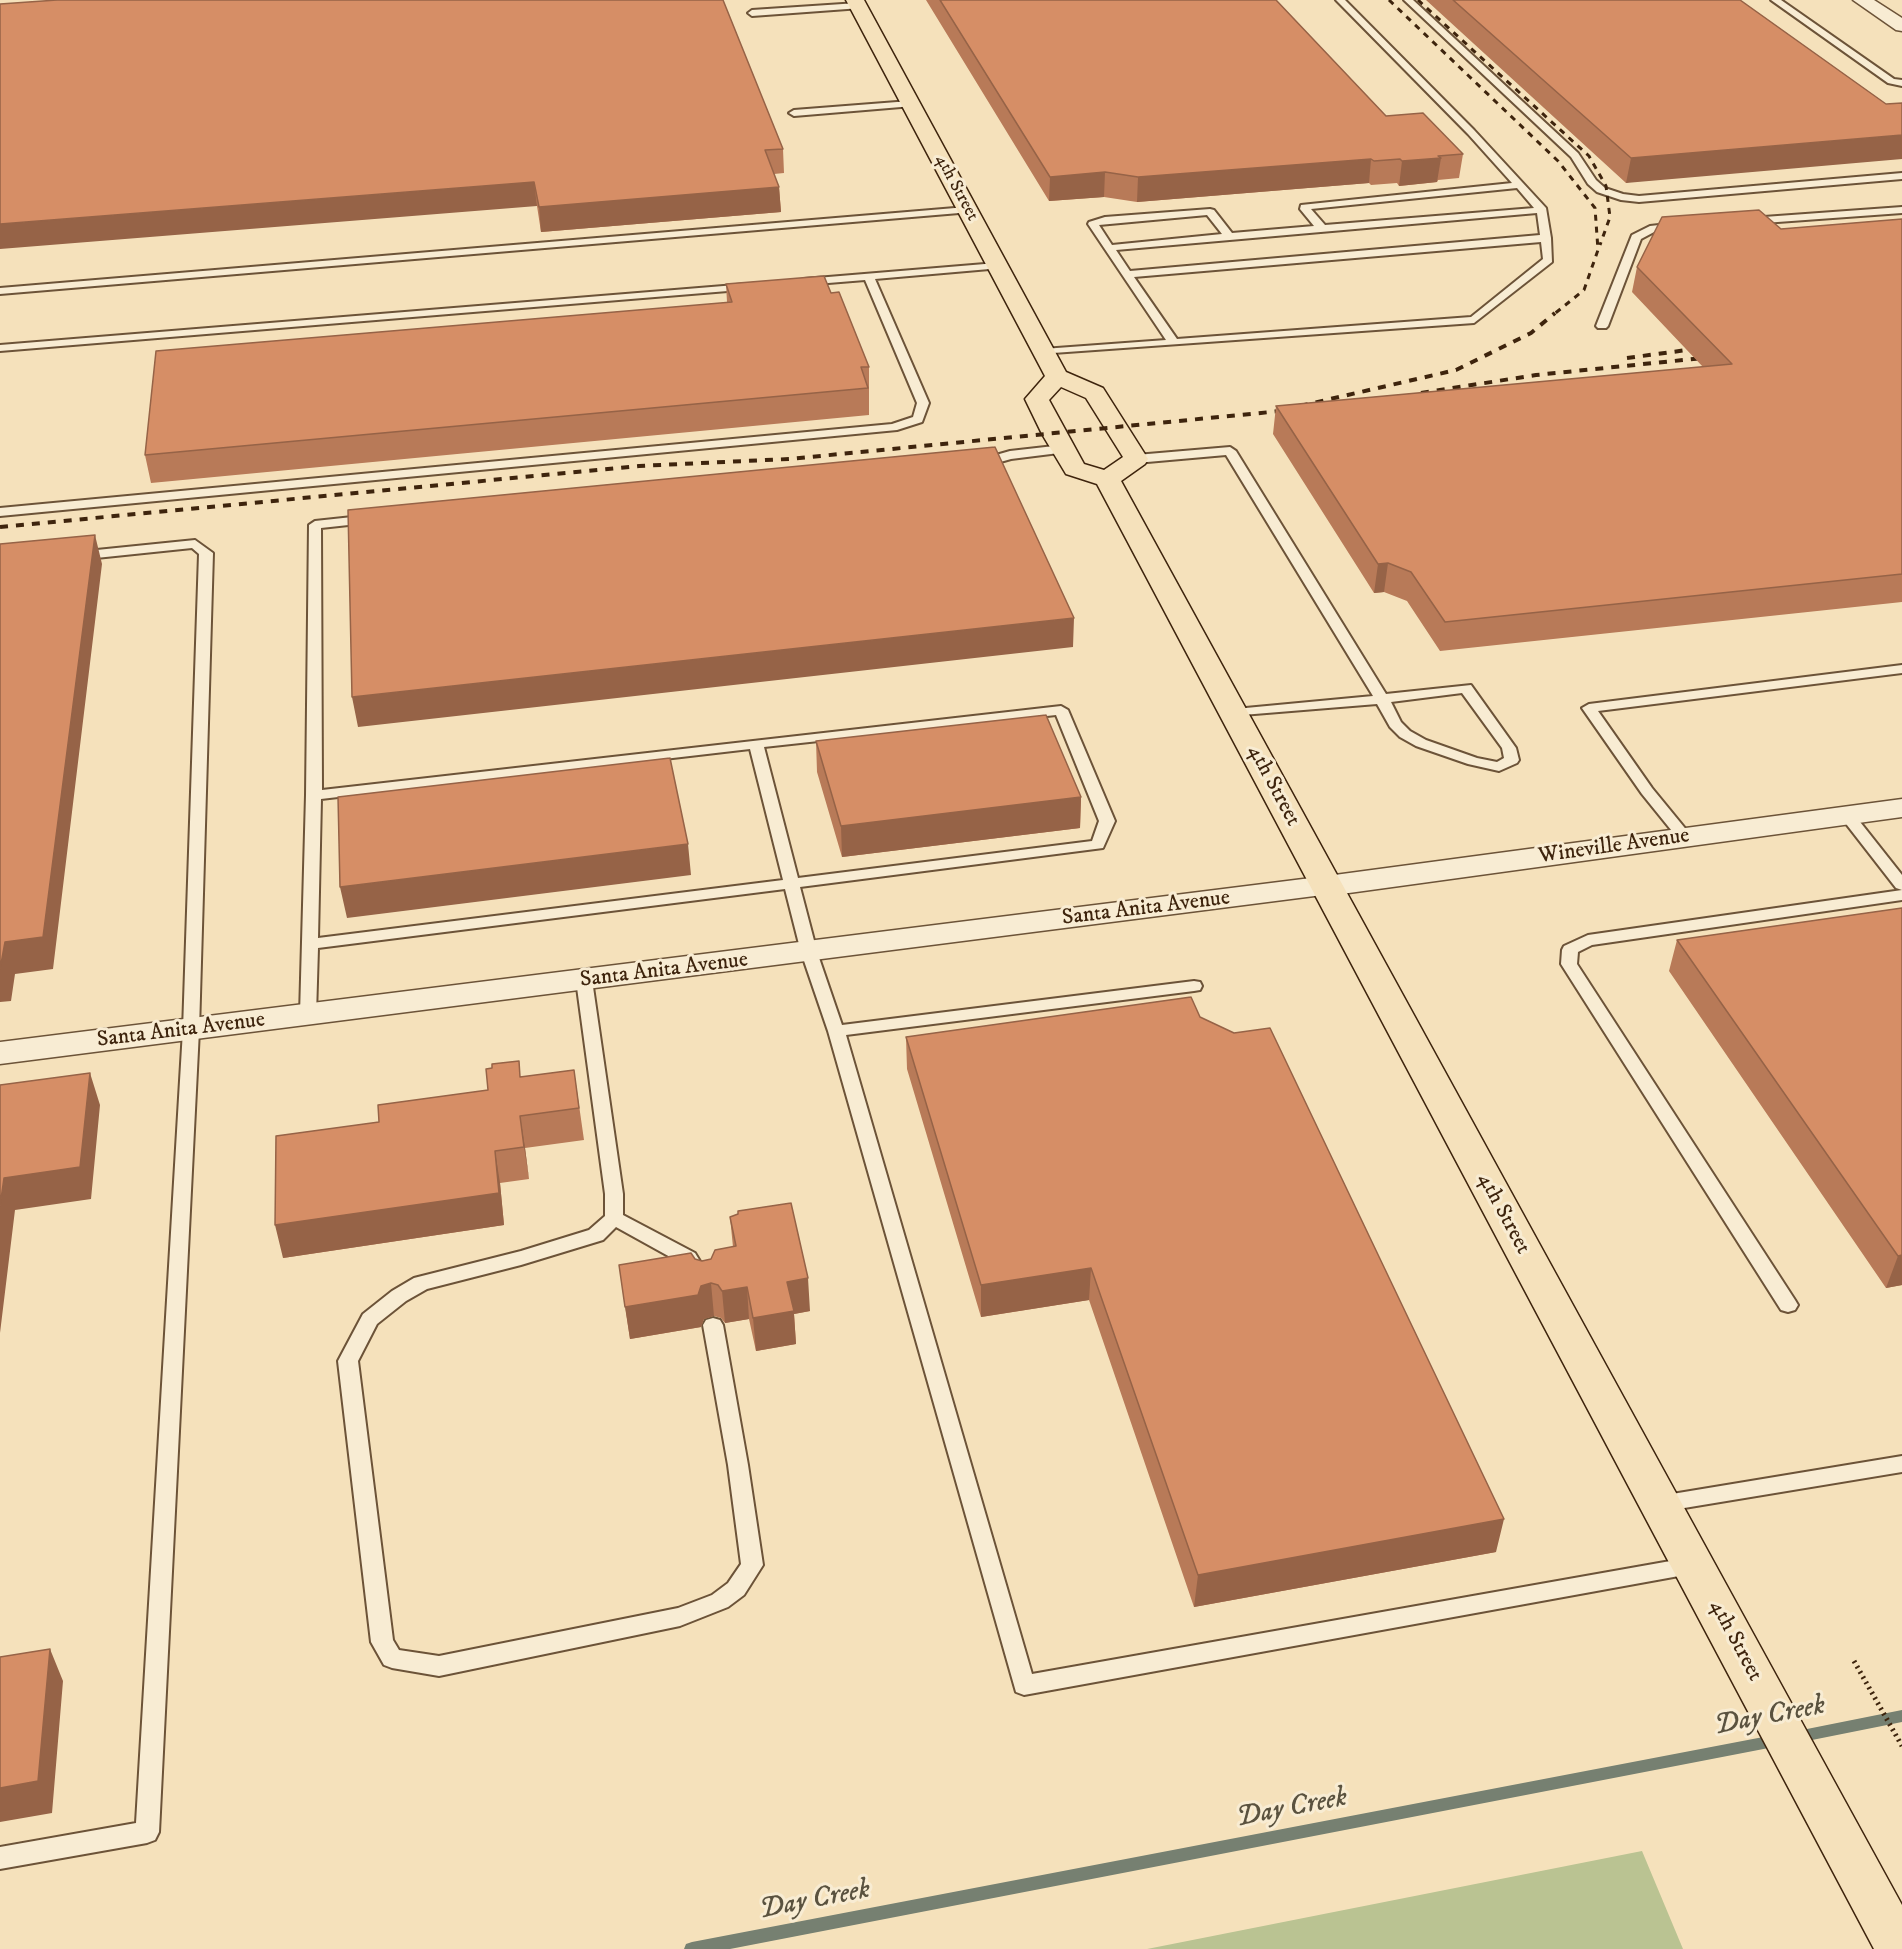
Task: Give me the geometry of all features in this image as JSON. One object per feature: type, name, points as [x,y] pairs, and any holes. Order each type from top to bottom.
[{"type":"main road","name":"4th Street","points":[[856,3],[1057,377]]},
{"type":"main road","points":[[1057,377],[1095,393],[1136,459],[1107,479],[1075,469],[1037,399],[1057,377]]},
{"type":"main road","name":"4th Street","points":[[1107,479],[1900,1949]]},
{"type":"street","points":[[1862,0],[1902,26]]},
{"type":"street","points":[[1882,13],[1902,12]]},
{"type":"street","name":"Wineville Avenue","points":[[1327,886],[1902,808]]},
{"type":"street","name":"Santa Anita Avenue","points":[[0,1053],[1327,886]]},
{"type":"lane","points":[[1043,352],[1474,320],[1548,260],[1542,210],[1471,132],[1340,0]]},
{"type":"lane","points":[[1408,0],[1575,155],[1592,182],[1601,190],[1621,197],[1638,199],[1902,176]]},
{"type":"lane","points":[[1775,0],[1891,81],[1902,83]]},
{"type":"lane","points":[[752,13],[856,3]]},
{"type":"lane","points":[[794,112],[910,104]]},
{"type":"lane","points":[[1322,228],[1305,207],[1520,185]]},
{"type":"lane","points":[[0,291],[968,210]]},
{"type":"lane","points":[[1109,248],[1542,210]]},
{"type":"lane","points":[[1736,222],[1902,210]]},
{"type":"lane","points":[[1174,342],[1093,224],[1105,220],[1210,212],[1229,236]]},
{"type":"lane","points":[[1602,326],[1636,237],[1654,228],[1689,225]]},
{"type":"lane","points":[[1127,274],[1546,238]]},
{"type":"lane","points":[[798,283],[997,266]]},
{"type":"lane","points":[[0,512],[893,427],[918,419],[923,403],[869,277]]},
{"type":"lane","points":[[0,348],[762,286]]},
{"type":"lane","points":[[963,466],[1010,455],[1063,449]]},
{"type":"lane","points":[[1136,459],[1230,451],[1382,699],[1395,723],[1405,734],[1421,743],[1473,761],[1499,767],[1512,760],[1509,748],[1466,688],[1382,699],[1235,713]]},
{"type":"lane","points":[[308,1016],[314,795],[315,525],[386,518]]},
{"type":"lane","points":[[0,1858],[147,1832],[191,1030],[206,553],[195,544],[57,558]]},
{"type":"lane","points":[[1685,838],[1647,791],[1589,708],[1902,669]]},
{"type":"lane","points":[[310,944],[1098,845],[1107,821],[1060,710],[314,795]]},
{"type":"lane","points":[[756,744],[809,952],[836,1031],[1024,1686],[1694,1566]]},
{"type":"lane","points":[[1848,816],[1902,885]]},
{"type":"lane","points":[[1788,1305],[1569,964],[1570,950],[1588,940],[1902,895]]},
{"type":"lane","points":[[584,981],[614,1194],[614,1218],[596,1235],[522,1258],[421,1283],[399,1296],[370,1319],[348,1360],[382,1642],[392,1658],[439,1666],[680,1617],[720,1601],[736,1589],[752,1565],[738,1465],[713,1325]]},
{"type":"lane","points":[[836,1031],[1194,986]]},
{"type":"lane","points":[[614,1218],[688,1258],[706,1284]]},
{"type":"lane","points":[[1660,1504],[1902,1464]]},
{"type":"path","points":[[1854,1660],[1902,1746]]},
{"type":"green space","points":[[1642,1851],[1683,1949],[1147,1949]]},
{"type":"building","points":[[57,0],[723,0],[783,149],[765,150],[779,187],[539,207],[534,182],[0,224],[0,4]]},
{"type":"building","points":[[940,0],[1276,0],[1386,116],[1423,113],[1463,154],[1402,161],[1400,159],[1374,161],[1371,159],[1138,177],[1105,172],[1050,177]]},
{"type":"building","points":[[1453,0],[1740,0],[1886,104],[1902,103],[1902,135],[1631,158]]},
{"type":"building","points":[[1759,210],[1781,229],[1902,219],[1902,574],[1445,622],[1411,572],[1388,563],[1378,564],[1276,406],[1732,364],[1637,267],[1662,217]]},
{"type":"building","points":[[824,276],[831,293],[839,292],[869,367],[861,367],[868,388],[145,455],[156,351],[732,302],[726,284]]},
{"type":"building","points":[[995,447],[1074,618],[352,697],[348,510]]},
{"type":"building","points":[[95,535],[43,937],[5,942],[0,969],[0,544]]},
{"type":"building","points":[[1046,715],[1081,797],[841,826],[816,741]]},
{"type":"building","points":[[670,758],[688,844],[340,887],[338,797]]},
{"type":"building","points":[[1902,908],[1902,1255],[1898,1256],[1677,940]]},
{"type":"building","points":[[1191,997],[1200,1017],[1234,1033],[1270,1028],[1504,1519],[1198,1575],[1091,1268],[981,1285],[906,1037]]},
{"type":"building","points":[[519,1061],[520,1077],[574,1070],[579,1108],[520,1116],[524,1147],[495,1151],[499,1193],[275,1225],[276,1136],[379,1122],[378,1105],[488,1090],[486,1069],[492,1068],[492,1064]]},
{"type":"building","points":[[90,1073],[80,1167],[4,1178],[0,1206],[0,1085]]},
{"type":"building","points":[[791,1203],[808,1278],[787,1282],[794,1311],[753,1318],[747,1287],[722,1291],[718,1285],[711,1283],[701,1286],[698,1295],[625,1307],[619,1265],[691,1253],[695,1259],[702,1261],[711,1259],[715,1250],[736,1246],[730,1217],[738,1214],[738,1211]]},
{"type":"building","points":[[50,1649],[38,1781],[0,1788],[0,1657]]},
{"type":"waterway","name":"Day Creek","points":[[1797,1737],[1902,1716]]},
{"type":"waterway","name":"Day Creek","points":[[692,1949],[1779,1740]]},
{"type":"railway","points":[[1389,0],[1558,161],[1595,208],[1598,250],[1584,290],[1553,315]]},
{"type":"railway","points":[[1418,0],[1589,156],[1606,186],[1610,217],[1600,245]]},
{"type":"railway","points":[[1300,406],[1456,370],[1531,333],[1555,313]]},
{"type":"railway","points":[[1627,358],[1702,348]]},
{"type":"railway","points":[[1421,393],[1536,375],[1713,357]]},
{"type":"railway","points":[[0,527],[639,466],[789,459],[1291,410]]}]
